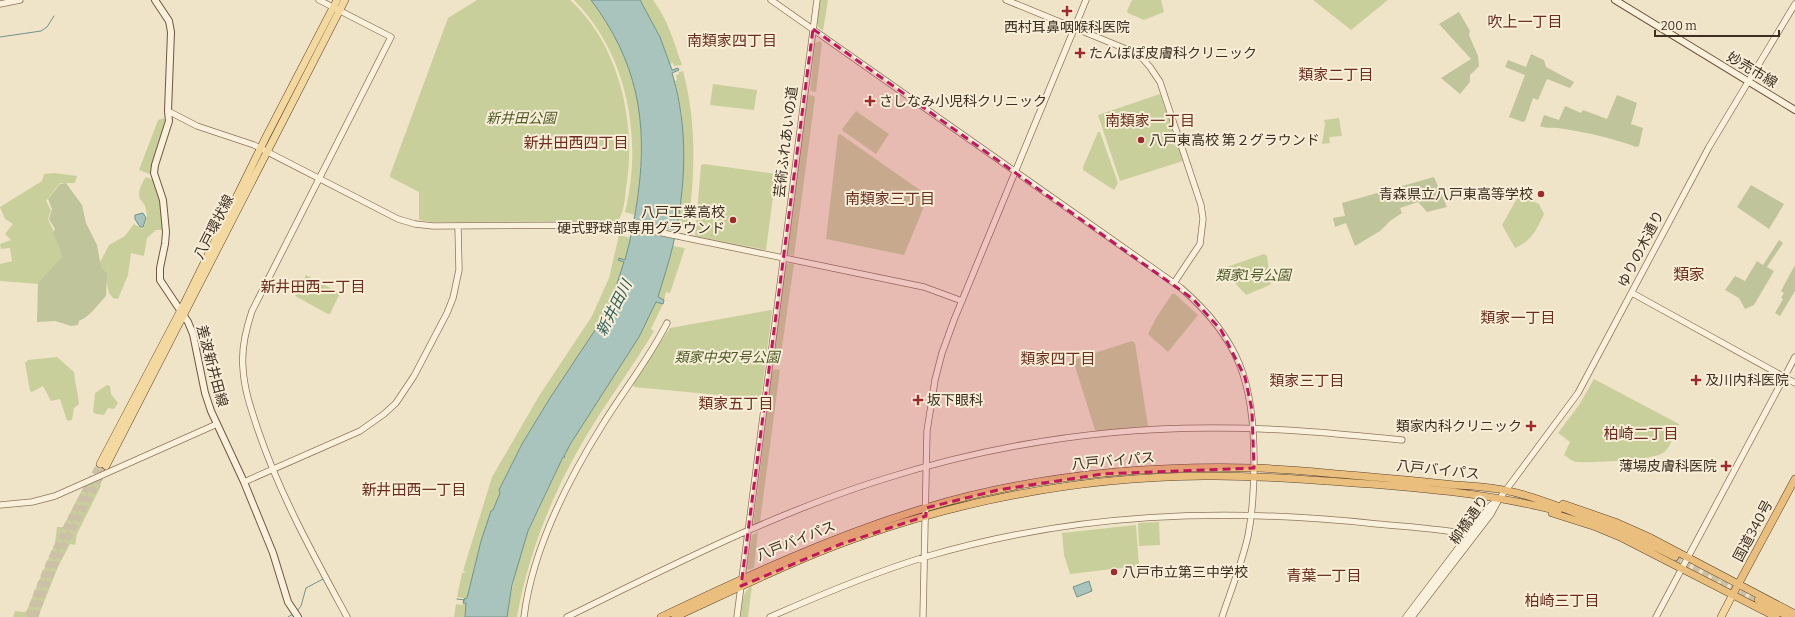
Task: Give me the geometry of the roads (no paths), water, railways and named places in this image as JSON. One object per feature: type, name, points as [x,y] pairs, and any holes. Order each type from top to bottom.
[{"type":"highway","name":"八戸バイパス","points":[[661,617],[742,578],[839,537],[926,508],[998,490],[1095,474],[1158,470],[1254,468],[1397,478],[1506,490],[1526,495],[1586,517],[1639,539],[1675,557]]},
{"type":"highway","name":"八戸バイパス","points":[[675,617],[741,586],[841,544],[926,516],[991,500],[1083,484],[1159,477],[1254,476],[1397,486],[1516,500],[1586,517]]},
{"type":"highway","name":"国道340号","points":[[1733,594],[1795,479]]},
{"type":"highway","points":[[1526,495],[1573,506],[1615,522],[1739,584],[1795,614]]},
{"type":"highway","points":[[1499,499],[1596,527],[1682,568],[1776,617]]},
{"type":"highway","points":[[1758,600],[1789,617]]},
{"type":"main road","name":"差波新井田線","points":[[155,0],[169,21],[171,32],[168,111],[169,121],[154,169],[163,200],[166,232],[166,244],[159,274],[163,287],[182,312],[193,334],[205,393],[273,553],[288,602],[298,617]]},
{"type":"main road","name":"八戸環状線","points":[[182,312],[166,349],[103,465],[337,6],[345,0]]},
{"type":"main road","name":"妙売市線","points":[[1615,0],[1795,110]]},
{"type":"main road","points":[[1721,617],[1733,594]]},
{"type":"street","points":[[0,4],[20,0]]},
{"type":"street","points":[[319,0],[337,6],[391,37],[252,311],[243,346],[242,367],[246,391],[273,469],[288,503],[347,617]]},
{"type":"street","points":[[771,0],[1174,284],[1193,299],[1206,312],[1228,341],[1238,359],[1252,410],[1254,429],[1254,476],[1252,515],[1248,538],[1222,617]]},
{"type":"street","name":"芸術ふれあいの道","points":[[737,617],[817,0]]},
{"type":"street","points":[[1006,0],[1138,56],[1150,67],[1160,82],[1201,205],[1203,219],[1200,244],[1174,284]]},
{"type":"street","points":[[923,617],[927,431],[935,380],[942,354],[962,301],[1086,0]]},
{"type":"street","name":"ゆりの木通り","points":[[1499,499],[1578,392],[1690,182],[1748,81],[1795,4]]},
{"type":"street","points":[[168,111],[198,126],[242,140],[398,219],[420,225],[458,226],[592,224],[624,226],[684,237],[924,288],[962,301]]},
{"type":"street","points":[[244,482],[360,431],[384,414],[406,390],[447,313],[453,298],[459,270],[458,226]]},
{"type":"street","points":[[1632,293],[1726,343],[1795,383]]},
{"type":"street","points":[[524,617],[526,599],[533,574],[547,534],[563,497],[582,459],[600,429],[667,324]]},
{"type":"street","points":[[1656,617],[1795,357]]},
{"type":"street","points":[[0,505],[32,502],[55,496],[217,424]]},
{"type":"street","points":[[567,617],[748,532],[826,499],[886,478],[967,456],[1037,442],[1094,435],[1176,429],[1293,430],[1402,440]]},
{"type":"street","name":"柳橋通り","points":[[1406,617],[1472,534],[1491,514],[1499,499]]},
{"type":"street","points":[[770,617],[855,581],[924,557],[1006,536],[1102,521],[1164,516],[1252,515],[1354,521],[1472,534]]},
{"type":"street","name":"柳橋通り","points":[[1412,617],[1472,534]]},
{"type":"water","name":"新井田川","points":[[591,0],[640,0],[660,37],[672,70],[678,68],[679,70],[672,73],[681,115],[684,159],[683,180],[681,202],[673,245],[658,297],[664,300],[663,304],[656,302],[639,337],[571,443],[564,456],[565,457],[563,457],[528,531],[512,585],[507,617],[465,617],[466,603],[463,603],[464,599],[467,598],[481,541],[491,511],[493,510],[500,493],[499,490],[522,444],[550,398],[603,318],[612,299],[624,262],[618,260],[619,258],[625,260],[633,228],[641,168],[640,116],[636,92],[629,69],[619,46],[607,23]]},
{"type":"water","points":[[143,213],[146,218],[143,227],[140,227],[135,219],[135,215]]},
{"type":"water","points":[[1089,581],[1092,591],[1077,597],[1073,587]]},
{"type":"waterway","points":[[0,37],[41,31],[47,27],[54,16]]},
{"type":"waterway","points":[[297,611],[301,606],[306,588],[323,579]]},
{"type":"waterway","points":[[457,599],[465,600]]},
{"type":"waterway","points":[[288,617],[293,614]]},
{"type":"tunnel","points":[[29,617],[52,558],[100,464]]},
{"type":"tunnel","points":[[35,617],[57,559],[106,466]]},
{"type":"tunnel","points":[[1675,557],[1758,600]]},
{"type":"place","name":"西村耳鼻咽喉科医院","points":[[1067,11]]},
{"type":"place","name":"たんぽぽ皮膚科クリニック","points":[[1080,53]]},
{"type":"place","name":"さしなみ小児科クリニック","points":[[870,101]]},
{"type":"place","name":"八戸東高校 第２グラウンド","points":[[1141,140]]},
{"type":"place","name":"青森県立八戸東高等学校","points":[[1541,194]]},
{"type":"place","name":"八戸工業高校 硬式野球部専用グラウンド","points":[[733,220]]},
{"type":"place","name":"及川内科医院","points":[[1696,380]]},
{"type":"place","name":"坂下眼科","points":[[918,400]]},
{"type":"place","name":"類家内科クリニック","points":[[1531,426]]},
{"type":"place","name":"薄場皮膚科医院","points":[[1726,466]]},
{"type":"place","name":"八戸市立第三中学校","points":[[1114,572]]},
{"type":"district","name":"吹上一丁目","points":[[1525,22]]},
{"type":"district","name":"南類家四丁目","points":[[732,41]]},
{"type":"district","name":"類家二丁目","points":[[1336,75]]},
{"type":"district","name":"南類家一丁目","points":[[1150,121]]},
{"type":"district","name":"新井田西四丁目","points":[[576,143]]},
{"type":"district","name":"南類家三丁目","points":[[890,199]]},
{"type":"district","name":"類家","points":[[1689,274]]},
{"type":"district","name":"新井田西二丁目","points":[[313,287]]},
{"type":"district","name":"類家一丁目","points":[[1518,318]]},
{"type":"district","name":"類家四丁目","points":[[1058,359]]},
{"type":"district","name":"類家三丁目","points":[[1307,381]]},
{"type":"district","name":"類家五丁目","points":[[736,404]]},
{"type":"district","name":"柏崎二丁目","points":[[1641,434]]},
{"type":"district","name":"新井田西一丁目","points":[[414,490]]},
{"type":"district","name":"青葉一丁目","points":[[1324,576]]},
{"type":"district","name":"柏崎三丁目","points":[[1562,601]]},
{"type":"park label","name":"新井田公園","points":[[521,118]]},
{"type":"park label","name":"類家1号公園","points":[[1253,275]]},
{"type":"park label","name":"類家中央7号公園","points":[[727,357]]}]
